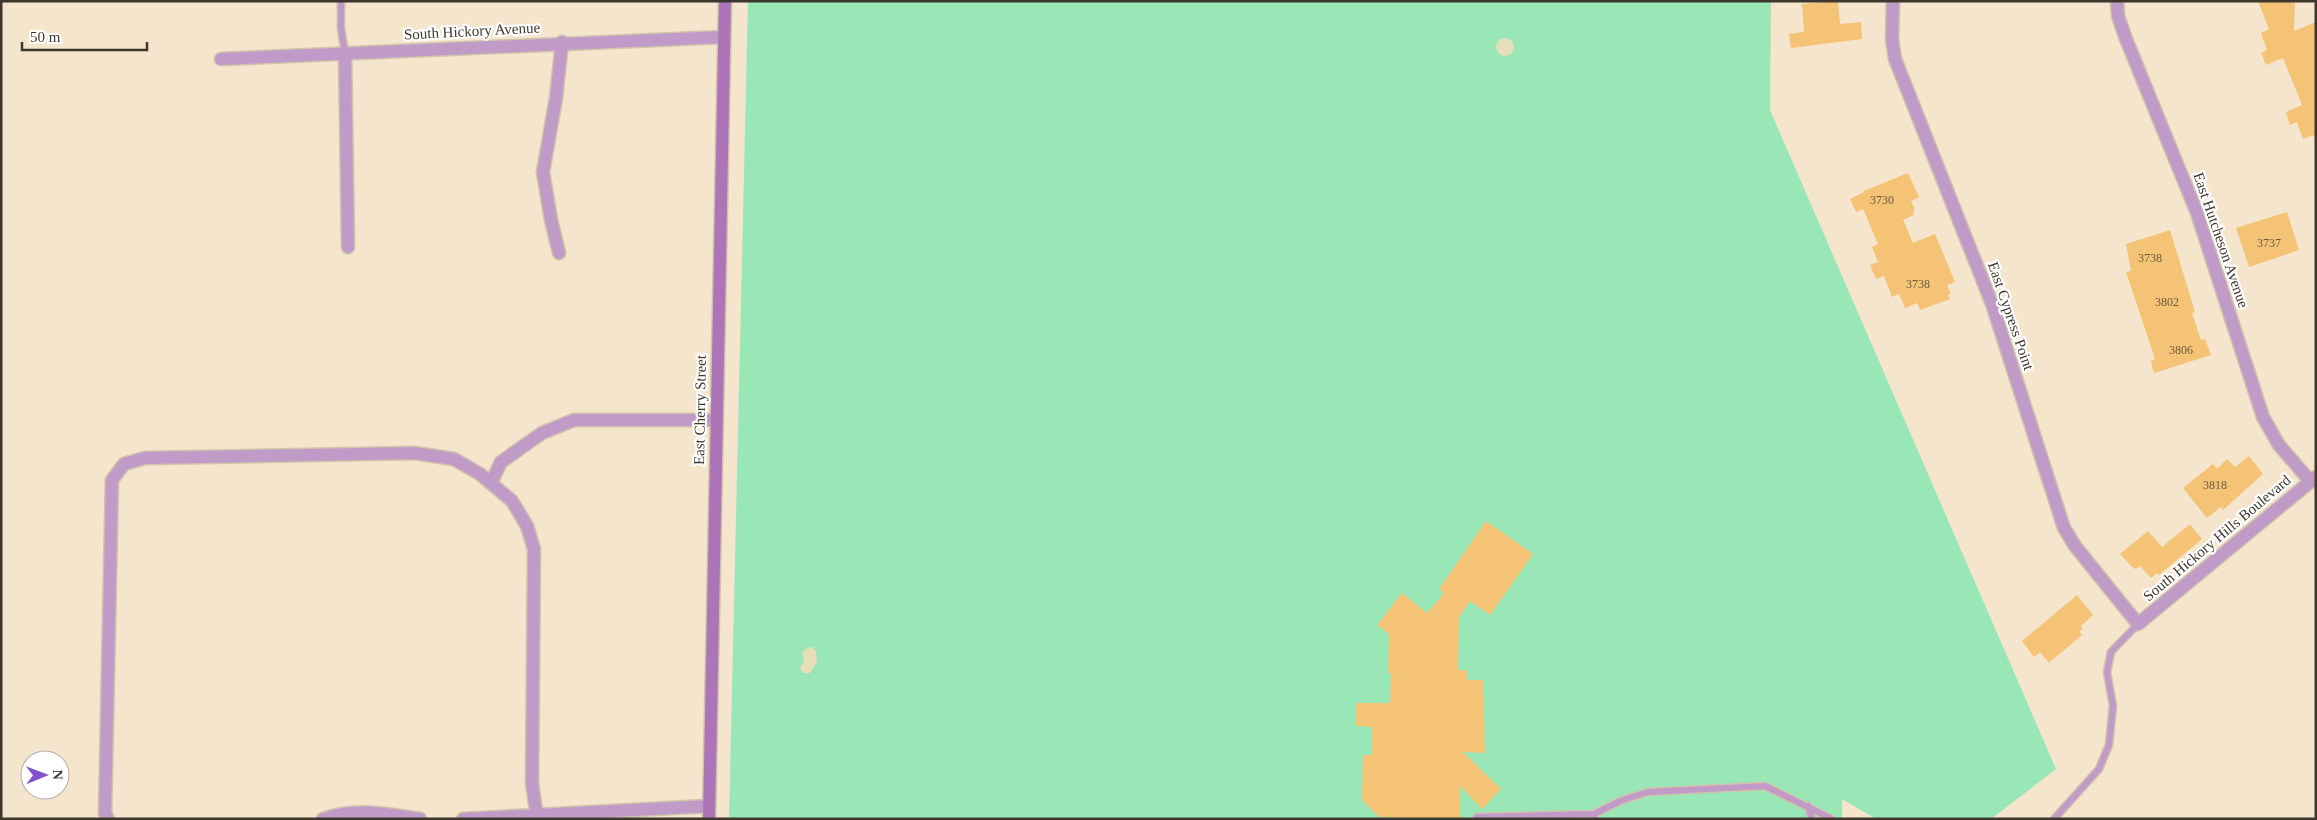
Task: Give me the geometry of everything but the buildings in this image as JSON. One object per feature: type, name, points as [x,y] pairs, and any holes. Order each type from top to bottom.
[{"type":"street","name":"East Cherry Street","points":[[709,813],[725,1]]},
{"type":"street","name":"East Cypress Point","points":[[1893,1],[1892,39],[1895,59],[1992,304],[2064,528],[2075,546],[2138,624]]},
{"type":"street","name":"East Hutcheson Avenue","points":[[2117,1],[2118,16],[2126,39],[2197,213],[2263,417],[2279,445],[2313,479]]},
{"type":"street","name":"South Hickory Avenue","points":[[221,59],[562,42],[724,37]]},
{"type":"street","points":[[559,253],[551,220],[544,172],[556,98],[562,42]]},
{"type":"street","points":[[345,53],[348,247]]},
{"type":"street","points":[[491,483],[502,462],[542,433],[574,420],[716,420]]},
{"type":"street","points":[[108,819],[105,813],[105,804],[112,480],[124,464],[145,458],[414,453],[454,460],[480,474],[512,501],[527,526],[534,549],[532,774],[537,816]]},
{"type":"street","name":"South Hickory Hills Boulevard","points":[[2138,624],[2313,479]]},
{"type":"street","points":[[322,819],[334,814],[365,811],[420,819]]},
{"type":"street","points":[[463,819],[709,813]]},
{"type":"lane","points":[[341,1],[340,28],[345,53]]},
{"type":"lane","points":[[2054,819],[2099,769],[2108,745],[2113,706],[2107,672],[2111,652],[2138,624]]},
{"type":"lane","points":[[1476,819],[1594,817],[1620,801],[1648,792],[1765,786],[1832,819]]},
{"type":"lane","points":[[1808,806],[1812,819]]},
{"type":"green space","points":[[748,1],[1771,1],[1770,110],[2056,769],[1991,819],[1876,819],[1842,799],[1842,819],[729,819]]},
{"type":"sand","points":[[1505,38],[1511,41],[1514,47],[1511,53],[1505,56],[1499,53],[1496,47],[1499,41]]},
{"type":"sand","points":[[812,647],[816,651],[817,662],[810,673],[804,673],[800,669],[804,660],[802,653],[807,648]]}]
